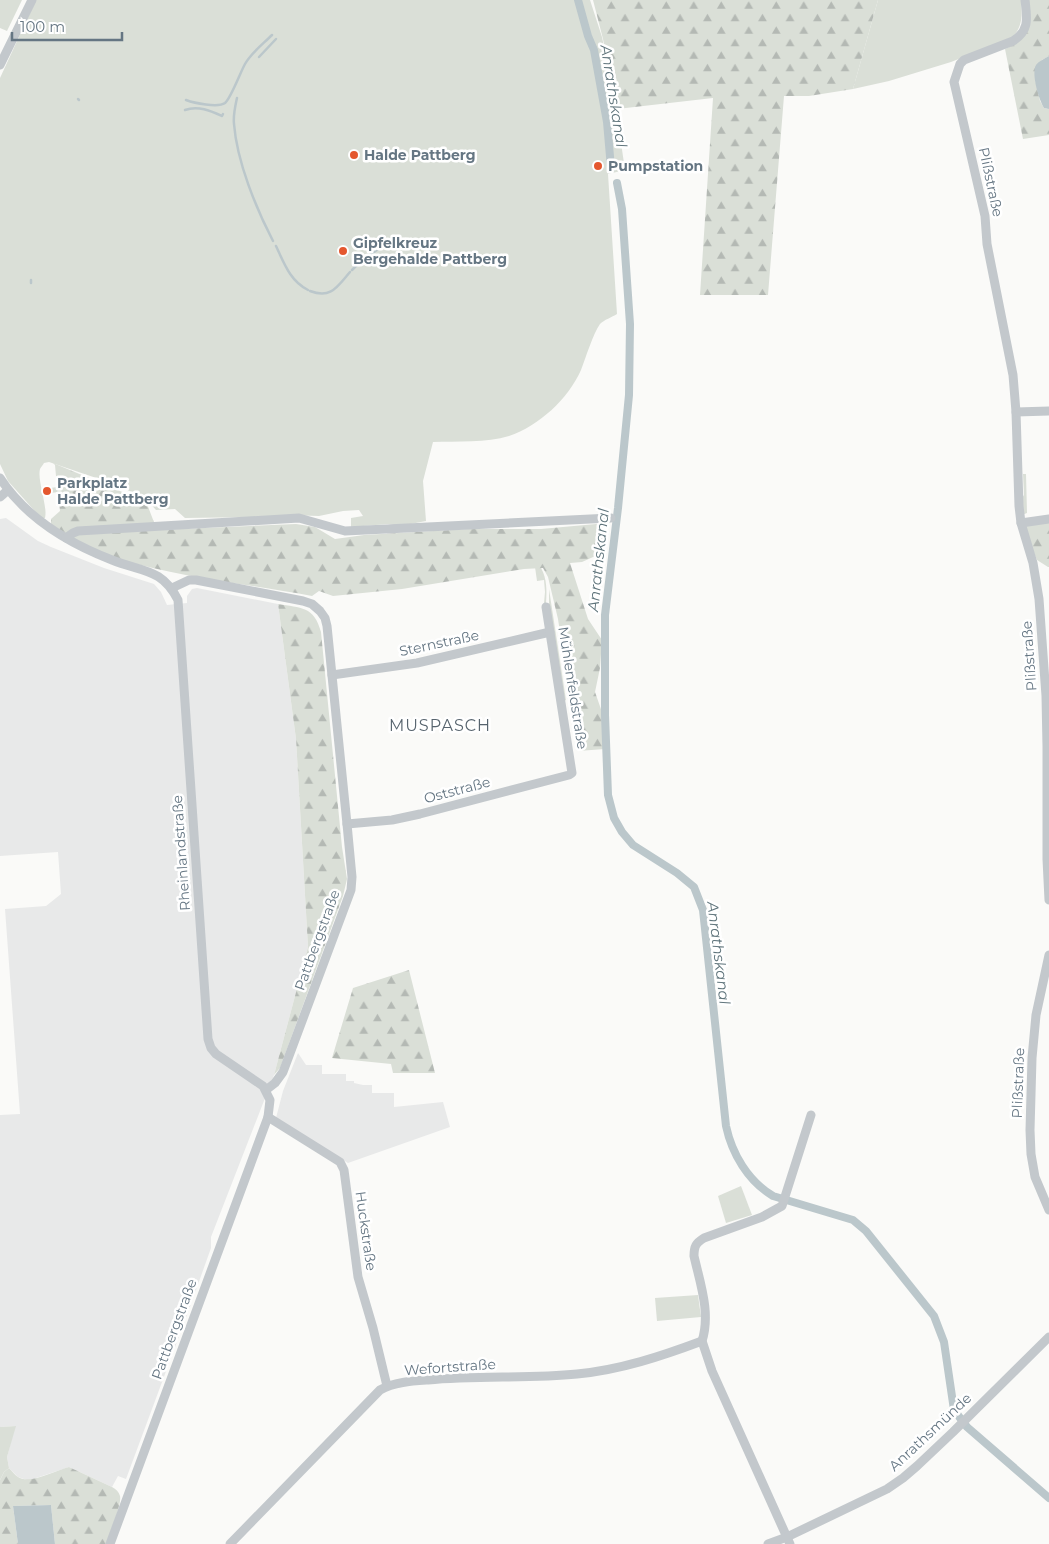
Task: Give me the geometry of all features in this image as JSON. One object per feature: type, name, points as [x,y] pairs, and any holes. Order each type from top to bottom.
[{"type":"street","points":[[0,66],[32,0]]},
{"type":"street","name":"Plißstraße","points":[[1025,0],[1026,30],[1020,37],[1014,42],[964,60],[960,64],[954,82],[985,216],[987,244],[1013,375],[1019,506],[1021,523],[1037,584],[1047,696],[1047,859],[1049,900]]},
{"type":"street","points":[[1016,412],[1049,412]]},
{"type":"street","points":[[0,478],[28,512],[44,525],[66,538],[113,560],[152,573],[164,579],[172,588]]},
{"type":"street","points":[[0,497],[8,490]]},
{"type":"street","points":[[66,538],[73,532],[78,531],[299,518],[345,531],[611,518]]},
{"type":"street","points":[[1021,523],[1049,519]]},
{"type":"street","name":"Pattbergstraße","points":[[110,1544],[268,1117],[270,1106],[269,1095],[266,1090],[275,1083],[283,1072],[351,890],[352,877],[348,824],[325,618],[312,604],[292,598],[196,580],[188,580],[172,588]]},
{"type":"street","name":"Rheinlandstraße","points":[[172,588],[178,600],[179,609],[208,1039],[211,1048],[216,1054],[259,1083],[266,1090]]},
{"type":"street","name":"Mühlenfeldstraße","points":[[546,607],[572,773]]},
{"type":"street","name":"Sternstraße","points":[[332,675],[417,663],[550,632]]},
{"type":"street","name":"Oststraße","points":[[348,824],[392,820],[420,814],[572,773]]},
{"type":"street","name":"Plißstraße","points":[[1049,954],[1036,1015],[1032,1058],[1030,1130],[1031,1154],[1035,1177],[1049,1210]]},
{"type":"street","points":[[789,1540],[712,1371],[702,1341],[706,1323],[694,1248],[696,1243],[704,1238],[762,1217],[780,1208],[787,1194],[811,1115]]},
{"type":"street","name":"Huckstraße","points":[[268,1117],[332,1156],[340,1162],[344,1170],[358,1277],[387,1386]]},
{"type":"street","name":"Anrathsmünde","points":[[768,1544],[789,1540],[887,1489],[917,1466],[1049,1337]]},
{"type":"street","name":"Wefortstraße","points":[[230,1544],[380,1390],[387,1386],[448,1378],[578,1374],[641,1362],[702,1341]]},
{"type":"shaded area","points":[[1049,56],[1049,109],[1044,108],[1042,104],[1034,74],[1036,65]]},
{"type":"shaded area","points":[[6,518],[38,541],[51,547],[104,568],[154,584],[161,592],[167,605],[187,603],[187,596],[192,589],[197,588],[278,604],[296,739],[308,947],[274,1075],[211,1237],[211,1248],[191,1304],[126,1479],[118,1476],[112,1487],[69,1467],[33,1479],[27,1480],[18,1477],[9,1468],[7,1457],[15,1426],[0,1427],[0,1115],[20,1114],[5,909],[46,906],[61,894],[58,852],[0,856],[0,519]]},
{"type":"shaded area","points":[[298,1053],[306,1065],[322,1065],[322,1074],[346,1074],[346,1081],[372,1085],[372,1093],[394,1093],[394,1107],[443,1102],[450,1127],[348,1163],[276,1118],[283,1091]]},
{"type":"shaded area","points":[[51,1505],[55,1544],[18,1544],[13,1506]]},
{"type":"green space","points":[[0,0],[22,0],[7,31],[0,28]]},
{"type":"green space","points":[[36,0],[590,0],[602,37],[614,95],[625,170],[608,174],[617,314],[600,324],[597,328],[581,370],[568,391],[551,410],[531,426],[500,438],[481,441],[433,442],[423,481],[426,521],[400,526],[388,524],[351,527],[351,518],[363,516],[359,510],[319,516],[185,518],[175,509],[156,510],[148,501],[120,486],[49,462],[44,463],[39,474],[46,513],[45,518],[41,518],[8,481],[0,464],[0,78]]},
{"type":"green space","points":[[593,0],[878,0],[853,89],[809,96],[784,96],[768,295],[700,295],[713,98],[617,109]]},
{"type":"green space","points":[[878,0],[1021,0],[1021,21],[1012,38],[951,62],[889,81],[853,89]]},
{"type":"green space","points":[[1027,0],[1049,0],[1049,56],[1042,60],[1035,79],[1040,101],[1044,108],[1049,109],[1049,135],[1023,139],[1005,49],[1020,40],[1024,35],[1027,24]]},
{"type":"green space","points":[[53,463],[147,504],[157,530],[296,524],[315,527],[335,539],[364,535],[468,529],[541,529],[607,523],[602,553],[582,562],[570,563],[588,619],[602,640],[600,668],[595,692],[603,715],[605,749],[578,751],[558,619],[548,577],[543,568],[524,569],[402,589],[333,596],[319,591],[312,596],[143,566],[101,552],[51,524],[51,519],[60,511],[58,492],[51,493],[51,488],[57,487],[55,465]]},
{"type":"green space","points":[[1023,474],[1026,474],[1027,513],[1022,515],[1022,498],[1024,495]]},
{"type":"green space","points":[[1049,519],[1048,567],[1037,560],[1021,523]]},
{"type":"green space","points":[[535,567],[541,568],[544,576],[546,603],[544,603],[544,580],[537,581]]},
{"type":"green space","points":[[549,589],[566,700],[564,701],[549,614]]},
{"type":"green space","points":[[278,604],[306,610],[315,617],[321,632],[342,847],[347,879],[343,896],[280,1068],[274,1075],[308,947],[296,739]]},
{"type":"green space","points":[[409,970],[435,1073],[393,1073],[391,1064],[332,1058],[353,988]]},
{"type":"green space","points":[[741,1186],[752,1215],[726,1223],[718,1196]]},
{"type":"green space","points":[[698,1295],[701,1317],[657,1321],[655,1298]]},
{"type":"green space","points":[[16,1426],[7,1457],[9,1468],[4,1472],[0,1480],[0,1427]]},
{"type":"green space","points":[[69,1467],[112,1487],[119,1493],[119,1506],[106,1544],[55,1544],[51,1505],[13,1506],[18,1544],[0,1544],[0,1480],[4,1472],[9,1468],[18,1477],[29,1479]]},
{"type":"waterway","name":"Anrathskanal","points":[[578,0],[594,50],[607,122],[611,168]]},
{"type":"waterway","points":[[186,100],[212,105],[225,103],[248,60],[272,35]]},
{"type":"waterway","points":[[259,57],[276,39]]},
{"type":"waterway","points":[[237,98],[234,121],[239,154],[254,199],[273,241]]},
{"type":"waterway","points":[[185,110],[200,108],[222,116],[223,114]]},
{"type":"waterway","name":"Anrathskanal","points":[[617,183],[622,209],[630,324],[629,395],[605,615],[605,715],[608,795],[614,818],[622,832],[633,845],[677,873],[694,887],[703,910],[726,1126],[732,1147],[742,1166],[756,1183],[773,1196],[853,1220],[866,1231],[934,1316],[944,1342],[954,1410],[967,1427],[1049,1498]]},
{"type":"waterway","points":[[352,270],[361,261],[387,243]]},
{"type":"waterway","points":[[276,246],[292,277],[308,290]]},
{"type":"waterway","points":[[310,291],[323,294],[333,290],[350,272]]},
{"type":"place","name":"Halde Pattberg","points":[[354,155]]},
{"type":"place","name":"Pumpstation","points":[[598,166]]},
{"type":"place","name":"Gipfelkreuz Bergehalde Pattberg","points":[[343,251]]},
{"type":"place","name":"Parkplatz Halde Pattberg","points":[[47,491]]},
{"type":"district","name":"MUSPASCH","points":[[440,725]]}]
